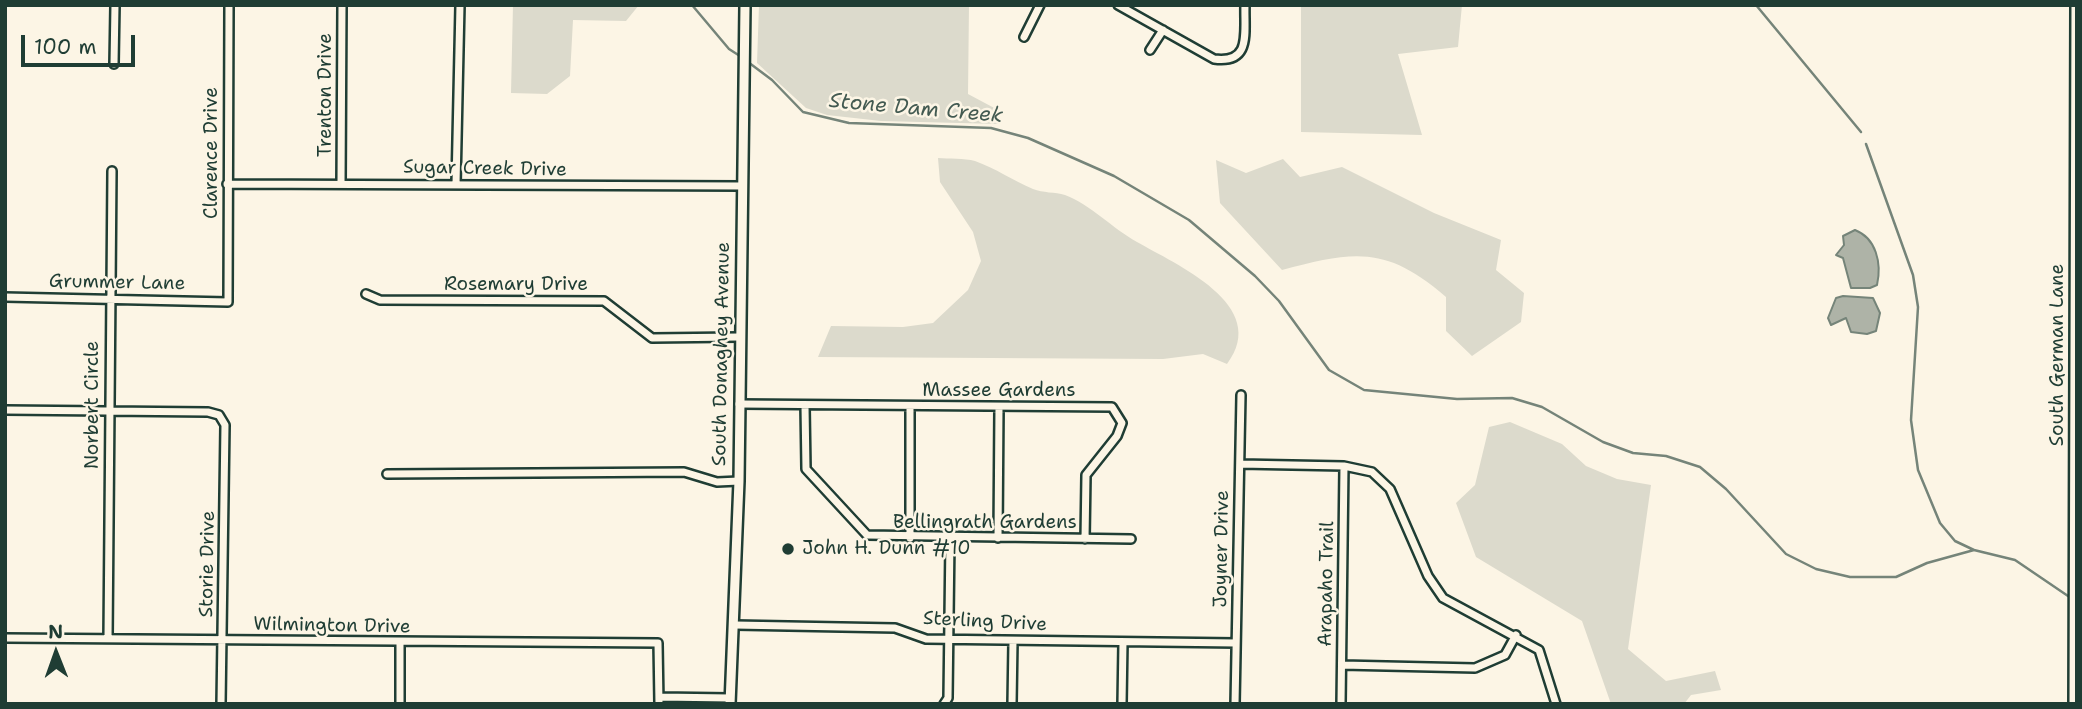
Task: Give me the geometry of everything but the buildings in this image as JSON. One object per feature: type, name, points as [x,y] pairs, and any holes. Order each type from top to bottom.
[{"type":"street","points":[[114,64],[115,5]]},
{"type":"street","name":"Clarence Drive","points":[[228,302],[229,5]]},
{"type":"street","name":"Trenton Drive","points":[[341,184],[342,5]]},
{"type":"street","points":[[456,184],[460,5]]},
{"type":"street","name":"South Donaghey Avenue","points":[[730,701],[735,625],[745,5]]},
{"type":"street","points":[[1024,37],[1040,5]]},
{"type":"street","points":[[1118,5],[1214,59],[1229,61],[1238,56],[1244,44],[1245,5]]},
{"type":"street","name":"South German Lane","points":[[2074,704],[2076,5]]},
{"type":"street","points":[[1150,51],[1163,30]]},
{"type":"street","name":"Norbert Circle","points":[[108,639],[112,171]]},
{"type":"street","name":"Sugar Creek Drive","points":[[227,184],[742,186]]},
{"type":"street","name":"Rosemary Drive","points":[[366,294],[380,300],[604,301],[652,338],[739,337]]},
{"type":"street","name":"Grummer Lane","points":[[5,297],[228,302]]},
{"type":"street","name":"Joyner Drive","points":[[1235,704],[1241,395]]},
{"type":"street","name":"Massee Gardens","points":[[739,404],[1112,407],[1122,423],[1116,436],[1086,475],[1085,539]]},
{"type":"street","name":"Bellingrath Gardens","points":[[805,405],[806,468],[867,535],[950,539],[1131,539]]},
{"type":"street","points":[[910,406],[910,538]]},
{"type":"street","points":[[998,538],[999,407]]},
{"type":"street","points":[[5,410],[109,411]]},
{"type":"street","name":"Storie Drive","points":[[109,411],[208,412],[219,415],[225,425],[221,704]]},
{"type":"street","points":[[1240,464],[1344,466],[1372,472],[1390,489],[1428,576],[1443,598],[1516,635],[1539,650],[1556,704]]},
{"type":"street","name":"Arapaho Trail","points":[[1341,704],[1344,466]]},
{"type":"street","points":[[387,474],[684,472],[717,482],[738,481]]},
{"type":"street","points":[[944,704],[948,698],[950,539]]},
{"type":"street","name":"Sterling Drive","points":[[735,625],[895,628],[926,639],[1236,643]]},
{"type":"street","points":[[1342,665],[1475,668],[1505,654],[1516,635]]},
{"type":"street","name":"Wilmington Drive","points":[[5,638],[658,643],[660,700]]},
{"type":"street","points":[[1012,704],[1013,640]]},
{"type":"street","points":[[400,642],[400,704]]},
{"type":"street","points":[[1122,704],[1123,642]]},
{"type":"street","points":[[660,700],[730,701]]},
{"type":"shaded area","points":[[513,5],[639,5],[626,21],[573,20],[570,76],[547,94],[511,93]]},
{"type":"shaded area","points":[[759,5],[969,5],[968,94],[998,110],[999,124],[881,121],[827,115],[806,108],[757,63]]},
{"type":"shaded area","points":[[1301,5],[1462,5],[1458,47],[1398,54],[1422,135],[1301,132]]},
{"type":"shaded area","points":[[938,158],[975,161],[1033,189],[1075,199],[1128,236],[1194,275],[1228,305],[1237,323],[1238,343],[1227,364],[1203,354],[1163,359],[818,357],[831,326],[903,327],[933,323],[968,290],[981,261],[973,232],[940,182]]},
{"type":"shaded area","points":[[1283,159],[1300,177],[1342,167],[1434,213],[1501,240],[1496,270],[1524,293],[1521,322],[1472,356],[1446,331],[1446,297],[1405,268],[1387,261],[1350,256],[1282,270],[1220,203],[1216,160],[1246,173]]},
{"type":"shaded area","points":[[1855,230],[1868,239],[1876,252],[1879,268],[1877,285],[1870,288],[1851,288],[1843,258],[1836,255],[1844,245],[1843,236]]},
{"type":"shaded area","points":[[1836,298],[1873,298],[1880,313],[1876,331],[1867,334],[1851,332],[1846,318],[1831,325],[1828,318]]},
{"type":"shaded area","points":[[1510,422],[1562,444],[1586,466],[1617,479],[1651,485],[1628,649],[1666,681],[1715,671],[1721,690],[1691,695],[1684,704],[1611,704],[1582,621],[1476,557],[1456,503],[1475,485],[1489,427]]},
{"type":"waterway","name":"Stone Dam Creek","points":[[692,5],[729,49],[743,58]]},
{"type":"waterway","points":[[1756,5],[1861,132]]},
{"type":"waterway","name":"Stone Dam Creek","points":[[748,62],[772,80],[803,112],[849,123],[991,128],[1028,138],[1114,176],[1189,220],[1255,276],[1279,301],[1329,370],[1364,390],[1457,399],[1512,398],[1542,407],[1603,442],[1633,453],[1666,456],[1700,467],[1726,489],[1786,554],[1816,569],[1850,577],[1896,577],[1927,563],[1974,550],[2015,560],[2068,596]]},
{"type":"waterway","points":[[1866,144],[1913,275],[1918,307],[1911,420],[1918,470],[1940,523],[1955,541],[1974,550]]},
{"type":"place","name":"John H. Dunn #10","points":[[788,549]]}]
